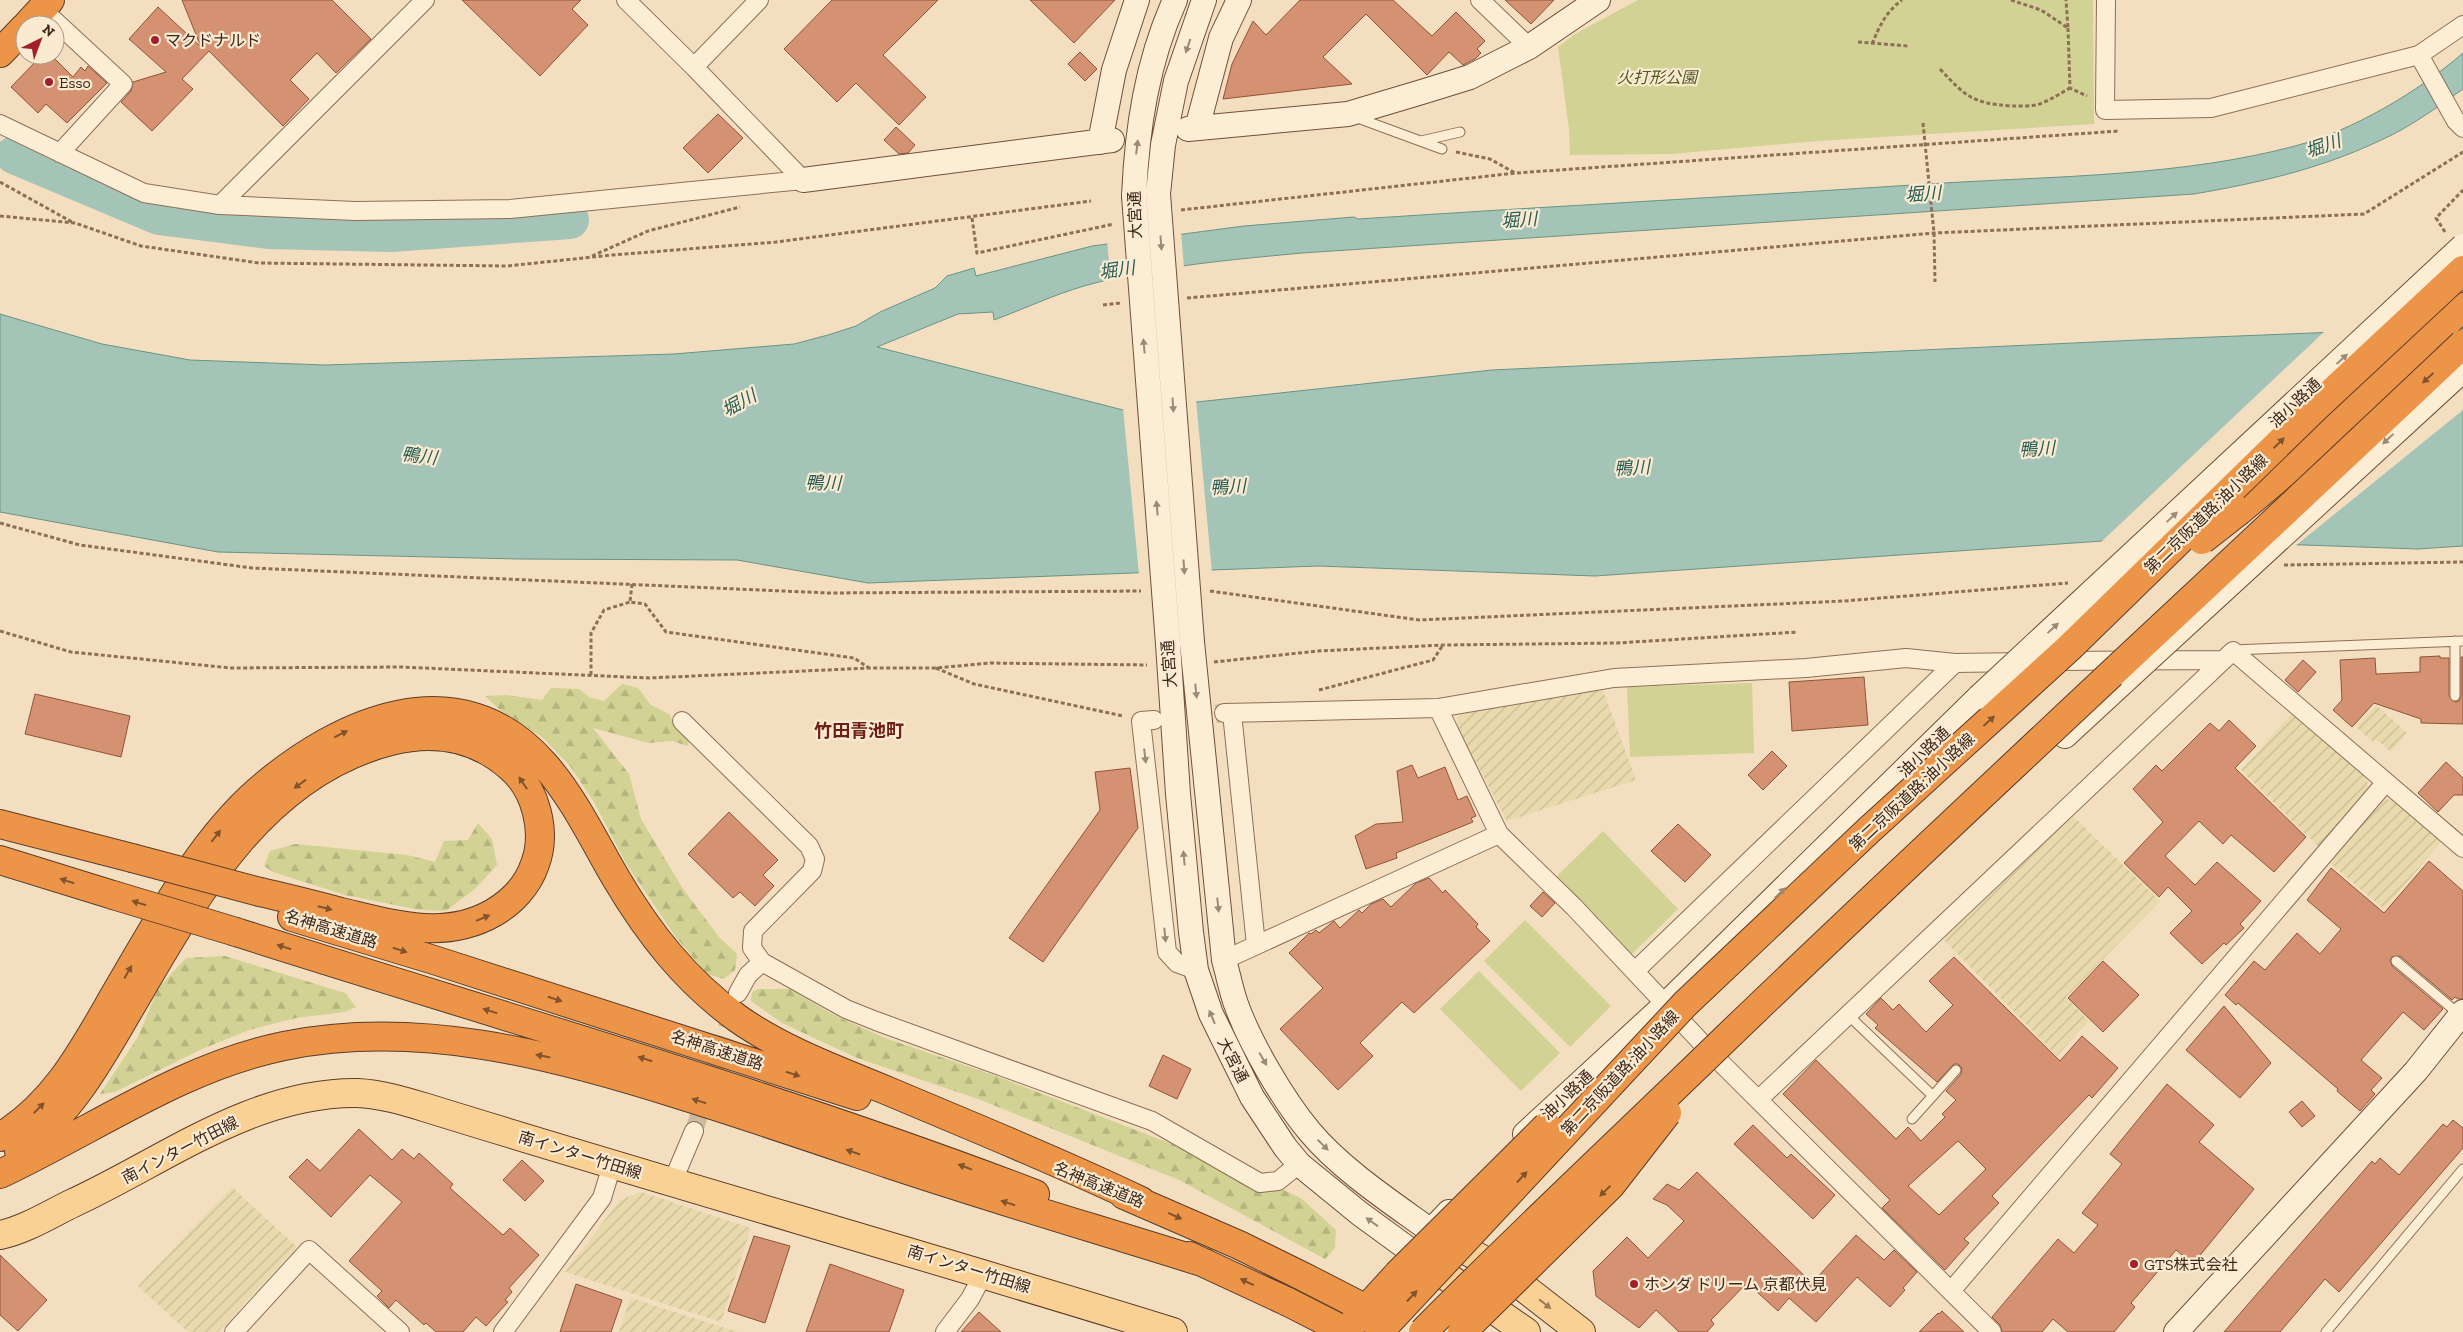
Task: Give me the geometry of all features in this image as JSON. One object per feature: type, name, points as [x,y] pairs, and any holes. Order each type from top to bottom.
[{"type":"highway","points":[[0,54],[15,38]]},
{"type":"highway","name":"第二京阪道路;油小路線","points":[[1378,1332],[1676,1004],[2069,648],[2315,408],[2461,256]]},
{"type":"highway","points":[[2069,648],[2317,445],[2463,307]]},
{"type":"highway","points":[[1423,1332],[1580,1177],[1719,1050],[1843,925],[2254,542],[2463,344]]},
{"type":"highway","points":[[0,1137],[36,1110],[54,1092],[88,1042],[150,934],[199,859],[218,834],[255,794],[303,755],[357,726],[382,718],[430,711],[477,719],[502,730],[523,744],[540,760],[571,801],[638,914],[661,947],[686,974],[739,1019],[802,1055],[1085,1174],[1141,1201]]},
{"type":"highway","points":[[0,829],[129,864],[256,899],[398,926],[447,929],[487,917],[504,907],[529,879],[536,862],[539,824],[535,804],[526,785],[515,771],[500,758],[483,748],[461,739],[434,735],[404,737],[371,746],[313,775],[263,814],[238,842],[190,911],[106,1050],[69,1106],[46,1130],[0,1165]]},
{"type":"highway","points":[[0,824],[129,864]]},
{"type":"highway","name":"名神高速道路","points":[[0,860],[613,1049],[837,1122],[958,1164],[1077,1210],[1205,1263],[1346,1332]]},
{"type":"highway","name":"名神高速道路","points":[[256,899],[443,963],[815,1082],[1030,1158],[1141,1201],[1306,1278],[1412,1332]]},
{"type":"highway","points":[[1346,1332],[1398,1274],[1536,1136],[1676,1004]]},
{"type":"highway","points":[[0,1174],[156,1092],[241,1057],[281,1046],[323,1039],[366,1036],[412,1038],[481,1045],[578,1064],[724,1108],[1001,1201],[1205,1263]]},
{"type":"highway","points":[[1462,1332],[1611,1185],[1719,1050]]},
{"type":"main road","name":"南インター竹田線","points":[[0,1235],[105,1188],[227,1123],[304,1098],[356,1093],[387,1097],[672,1183],[984,1273],[1173,1332]]},
{"type":"main road","name":"油小路通","points":[[1331,1332],[1431,1231]]},
{"type":"main road","points":[[1431,1231],[1501,1270],[1581,1332]]},
{"type":"main road","points":[[1411,1251],[1526,1332]]},
{"type":"main road","points":[[1439,1332],[1501,1270]]},
{"type":"street","points":[[220,205],[425,0]]},
{"type":"street","points":[[626,0],[694,67],[803,180]]},
{"type":"street","points":[[694,67],[759,0]]},
{"type":"street","points":[[0,124],[144,193],[220,205],[355,211],[510,209],[803,180],[1106,141],[1114,70],[1137,0]]},
{"type":"street","name":"大宮通","points":[[1175,0],[1162,29],[1146,85],[1136,149],[1134,196],[1178,794],[1196,970],[1211,1014],[1230,1056],[1252,1097],[1285,1147],[1299,1164],[1359,1213],[1411,1251]]},
{"type":"street","name":"大宮通","points":[[1204,0],[1176,81],[1164,145],[1158,194],[1192,642],[1224,960],[1236,1005],[1259,1052],[1292,1108],[1311,1133],[1382,1195],[1431,1231]]},
{"type":"street","points":[[1239,0],[1220,38],[1192,128],[1348,114],[1470,77],[1529,47],[1598,0]]},
{"type":"street","points":[[1480,0],[1529,47]]},
{"type":"street","points":[[2106,0],[2105,110],[2210,108],[2419,55],[2463,25]]},
{"type":"street","points":[[60,153],[123,84],[65,38]]},
{"type":"street","points":[[2419,55],[2461,121]]},
{"type":"street","name":"油小路通","points":[[1431,1231],[1509,1149],[1676,1004],[1979,697],[2461,256]]},
{"type":"street","points":[[1501,1270],[1719,1050],[1855,928],[2463,370]]},
{"type":"street","points":[[1758,1100],[2228,655]]},
{"type":"street","points":[[1256,945],[1228,713],[1438,708],[1614,678],[1806,668],[1906,658],[1955,662],[2228,655],[2386,782],[2463,848]]},
{"type":"street","points":[[1635,971],[1955,662]]},
{"type":"street","points":[[1438,708],[1499,834],[1635,971],[1676,1004],[1719,1050],[1758,1100],[1992,1332]]},
{"type":"street","points":[[1147,720],[1167,952],[1177,963],[1196,970]]},
{"type":"street","points":[[682,722],[809,846],[815,859],[812,871],[753,931],[752,948],[762,962],[846,1009],[868,1018],[1152,1121],[1260,1183],[1278,1181],[1299,1164]]},
{"type":"street","points":[[1950,1291],[2386,782]]},
{"type":"street","points":[[1224,960],[1499,834]]},
{"type":"street","points":[[738,993],[748,975],[762,962]]},
{"type":"street","points":[[2176,1332],[2416,1071],[2462,1014]]},
{"type":"street","points":[[672,1183],[694,1131]]},
{"type":"street","points":[[502,1332],[602,1198],[612,1165]]},
{"type":"street","points":[[234,1332],[309,1250],[400,1332]]},
{"type":"street","points":[[945,1332],[970,1299],[984,1273]]},
{"type":"lane","points":[[1348,114],[1442,149]]},
{"type":"lane","points":[[1420,141],[1460,132]]},
{"type":"lane","points":[[2228,655],[2459,641],[2455,696]]},
{"type":"lane","points":[[2396,961],[2462,1014]]},
{"type":"lane","points":[[1848,1015],[1933,1096]]},
{"type":"lane","points":[[1912,1119],[1956,1070]]},
{"type":"lane","points":[[2326,1332],[2463,1169]]},
{"type":"path","points":[[1872,44],[1882,20],[1892,7],[1902,0]]},
{"type":"path","points":[[2011,0],[2041,10],[2068,28]]},
{"type":"path","points":[[2066,0],[2070,88]]},
{"type":"path","points":[[1858,42],[1908,46]]},
{"type":"path","points":[[1940,70],[1961,91],[1975,100],[1991,104],[2021,106],[2041,104],[2070,88]]},
{"type":"path","points":[[2070,88],[2084,96],[2106,95]]},
{"type":"path","points":[[1923,123],[1934,233],[1935,282]]},
{"type":"path","points":[[1174,212],[1202,207],[1516,173],[1925,144]]},
{"type":"path","points":[[1442,149],[1490,159],[1516,173]]},
{"type":"path","points":[[1182,298],[1934,233],[2364,214],[2463,152]]},
{"type":"path","points":[[0,182],[75,223],[142,246],[259,263],[507,266],[776,242],[1091,201]]},
{"type":"path","points":[[2461,256],[2436,218],[2463,190]]},
{"type":"path","points":[[590,258],[648,231],[748,205]]},
{"type":"path","points":[[0,216],[75,223]]},
{"type":"path","points":[[972,218],[978,253],[1118,224]]},
{"type":"path","points":[[1103,305],[1123,303]]},
{"type":"path","points":[[0,523],[80,545],[252,568],[829,592],[1151,591]]},
{"type":"path","points":[[2281,566],[2463,562]]},
{"type":"path","points":[[1200,591],[1419,620],[1844,600],[2072,582]]},
{"type":"path","points":[[630,602],[632,584]]},
{"type":"path","points":[[591,675],[591,633],[604,610],[630,602],[645,604],[666,632],[854,658],[870,668]]},
{"type":"path","points":[[0,631],[71,652],[231,668],[401,667],[650,678],[870,668],[936,668],[990,663],[1154,666]]},
{"type":"path","points":[[1213,662],[1318,651],[1444,645],[1617,643],[1798,632]]},
{"type":"path","points":[[1311,692],[1433,660],[1444,645]]},
{"type":"path","points":[[936,668],[974,684],[1147,720]]},
{"type":"shaded area","points":[[1603,690],[1636,780],[1507,821],[1458,729],[1457,719],[1465,710],[1474,707]]},
{"type":"shaded area","points":[[2376,705],[2407,733],[2391,752],[2376,739],[2373,742],[2356,727]]},
{"type":"shaded area","points":[[2293,712],[2367,775],[2368,791],[2319,847],[2241,770]]},
{"type":"shaded area","points":[[2396,799],[2443,840],[2384,909],[2330,863],[2381,800]]},
{"type":"shaded area","points":[[2071,814],[2160,901],[2066,997],[2089,1021],[2057,1056],[1941,937]]},
{"type":"shaded area","points":[[232,1187],[297,1247],[218,1332],[188,1332],[138,1286]]},
{"type":"shaded area","points":[[641,1192],[751,1228],[721,1322],[565,1272],[620,1200]]},
{"type":"shaded area","points":[[630,1298],[738,1332],[619,1332]]},
{"type":"green space","name":"火打形公園","points":[[1638,0],[2093,0],[2094,124],[1818,141],[1671,154],[1570,155],[1569,129],[1558,47],[1575,34]]},
{"type":"green space","points":[[1752,683],[1754,753],[1630,757],[1627,687]]},
{"type":"green space","points":[[622,684],[638,688],[651,705],[669,714],[677,728],[689,739],[688,746],[672,741],[649,743],[593,728],[629,774],[641,819],[683,889],[719,937],[737,954],[735,970],[724,979],[707,974],[675,936],[627,865],[594,802],[570,766],[542,737],[500,710],[485,696],[507,695],[542,700],[551,688],[579,689],[589,697],[604,701]]},
{"type":"green space","points":[[478,823],[492,839],[497,865],[476,888],[446,911],[420,910],[345,895],[273,872],[264,866],[270,851],[295,844],[407,855],[435,862],[444,841],[468,840]]},
{"type":"green space","points":[[1603,831],[1678,909],[1630,956],[1555,878]]},
{"type":"green space","points":[[1525,920],[1611,1006],[1570,1047],[1484,961]]},
{"type":"green space","points":[[225,956],[345,993],[356,1007],[345,1012],[296,1018],[249,1030],[200,1050],[115,1092],[100,1094],[138,1037],[158,988],[186,958]]},
{"type":"green space","points":[[1479,971],[1560,1053],[1521,1091],[1440,1009]]},
{"type":"green space","points":[[759,989],[790,989],[832,1014],[885,1038],[996,1076],[1172,1144],[1258,1190],[1284,1190],[1302,1199],[1336,1230],[1335,1248],[1325,1259],[1179,1180],[978,1099],[857,1058],[782,1023],[751,1001],[752,992]]},
{"type":"water","points":[[2463,53],[2463,89],[2401,130],[2334,160],[2265,180],[2218,190],[2194,194],[1302,253],[1220,261],[1138,273],[1084,286],[994,320],[993,312],[958,314],[877,347],[1123,410],[1492,370],[2463,327],[2463,546],[2418,549],[2132,539],[1595,576],[1318,566],[868,583],[737,560],[518,559],[218,552],[0,512],[0,314],[102,344],[190,360],[324,365],[674,354],[794,344],[856,326],[880,312],[935,288],[947,276],[974,268],[976,276],[1092,246],[1244,226],[1354,217],[1358,219],[2121,173],[2165,169],[2252,156],[2295,146],[2339,131],[2405,96]]},
{"type":"pier","points":[[1181,232],[1184,268],[1111,282],[1107,241]]},
{"type":"pier","points":[[2396,327],[2132,542],[2099,544],[2326,330]]},
{"type":"pier","points":[[2463,341],[2463,410],[2294,547],[2219,545]]},
{"type":"pier","points":[[1196,400],[1212,573],[1139,575],[1123,408]]},
{"type":"building","points":[[182,0],[332,0],[371,39],[336,73],[317,53],[290,80],[309,99],[283,126],[209,51],[182,79],[193,89],[152,131],[121,102],[131,91],[133,82],[166,72],[129,39],[158,7],[201,47]]},
{"type":"building","points":[[462,0],[581,0],[572,9],[588,25],[540,76]]},
{"type":"building","points":[[832,0],[938,0],[883,55],[926,97],[899,125],[856,83],[837,102],[784,49]]},
{"type":"building","points":[[1030,0],[1115,0],[1074,43]]},
{"type":"building","points":[[1300,0],[1393,0],[1432,36],[1456,12],[1485,41],[1477,49],[1481,53],[1475,59],[1463,65],[1449,52],[1427,75],[1366,14],[1323,57],[1352,84],[1223,99],[1232,64],[1253,21],[1266,35]]},
{"type":"building","points":[[1505,0],[1554,0],[1531,24]]},
{"type":"building","points":[[1080,52],[1097,69],[1085,81],[1068,64]]},
{"type":"building","points":[[32,65],[61,65],[73,77],[81,67],[85,71],[88,66],[107,83],[67,123],[46,104],[38,113],[11,87]]},
{"type":"building","points":[[718,114],[743,138],[708,173],[683,148]]},
{"type":"building","points":[[896,127],[915,145],[908,153],[899,154],[884,140]]},
{"type":"building","points":[[2440,656],[2440,658],[2449,658],[2449,696],[2455,702],[2459,701],[2461,696],[2461,657],[2463,657],[2463,724],[2421,723],[2421,719],[2374,703],[2352,727],[2333,710],[2342,700],[2340,660],[2375,658],[2376,674],[2420,672],[2420,657]]},
{"type":"building","points":[[2303,660],[2316,672],[2298,692],[2285,680]]},
{"type":"building","points":[[1864,677],[1868,725],[1792,731],[1789,682]]},
{"type":"building","points":[[35,694],[130,716],[121,757],[25,734]]},
{"type":"building","points":[[2229,720],[2256,746],[2235,768],[2306,837],[2274,872],[2231,835],[2223,844],[2199,821],[2165,856],[2195,885],[2217,862],[2261,901],[2240,924],[2244,928],[2226,945],[2224,943],[2202,964],[2170,933],[2192,911],[2168,887],[2159,897],[2124,863],[2163,822],[2133,789],[2156,765],[2162,771],[2210,723],[2219,731]]},
{"type":"building","points":[[1772,751],[1787,766],[1763,790],[1748,775]]},
{"type":"building","points":[[2446,762],[2463,778],[2463,795],[2454,795],[2438,812],[2418,793]]},
{"type":"building","points":[[1412,765],[1418,778],[1445,767],[1458,800],[1467,796],[1476,816],[1471,818],[1473,822],[1396,853],[1397,858],[1366,869],[1355,836],[1376,824],[1403,822],[1397,771]]},
{"type":"building","points":[[1130,768],[1138,828],[1043,962],[1009,938],[1100,810],[1095,772]]},
{"type":"building","points":[[729,812],[778,860],[763,875],[774,886],[755,906],[740,892],[733,898],[688,854]]},
{"type":"building","points":[[1678,824],[1711,855],[1685,882],[1651,851]]},
{"type":"building","points":[[2429,861],[2463,891],[2463,999],[2455,997],[2452,1000],[2400,956],[2392,957],[2390,960],[2392,966],[2443,1009],[2424,1030],[2403,1012],[2361,1060],[2382,1078],[2371,1090],[2375,1094],[2360,1111],[2337,1091],[2338,1089],[2238,1003],[2236,1005],[2225,995],[2254,961],[2265,970],[2297,933],[2320,954],[2341,929],[2307,900],[2331,868],[2384,913]]},
{"type":"building","points":[[1429,878],[1443,893],[1445,890],[1478,924],[1476,927],[1490,941],[1414,1013],[1402,1002],[1360,1043],[1373,1056],[1338,1090],[1280,1029],[1323,988],[1289,953],[1309,933],[1311,934],[1316,930],[1319,933],[1334,921],[1340,928],[1359,910],[1362,913],[1371,904],[1383,899],[1391,907],[1416,883]]},
{"type":"building","points":[[1543,892],[1555,903],[1542,917],[1530,906]]},
{"type":"building","points":[[1954,957],[2060,1061],[2082,1036],[2118,1068],[2092,1098],[2089,1095],[1992,1196],[1999,1203],[1964,1239],[1969,1243],[1945,1270],[1882,1208],[1890,1200],[1783,1094],[1816,1060],[1896,1139],[1908,1127],[1921,1141],[1945,1117],[1942,1114],[1956,1100],[1946,1091],[1961,1074],[1962,1068],[1958,1064],[1954,1064],[1937,1082],[1875,1028],[1878,1025],[1866,1014],[1881,998],[1893,1010],[1899,1004],[1926,1032],[1953,1005],[1929,981]],"holes":[[[1958,1141],[1986,1169],[1939,1215],[1908,1186]]]},
{"type":"building","points":[[2103,961],[2139,995],[2103,1032],[2068,998]]},
{"type":"building","points":[[2224,1006],[2271,1063],[2240,1098],[2186,1050]]},
{"type":"building","points":[[1163,1055],[1191,1069],[1177,1099],[1149,1086]]},
{"type":"building","points":[[2167,1084],[2214,1125],[2199,1142],[2254,1189],[2193,1264],[2176,1250],[2131,1303],[2135,1307],[2114,1332],[2068,1332],[2053,1319],[2042,1332],[2002,1332],[2000,1325],[1992,1317],[2058,1239],[2074,1253],[2098,1225],[2082,1213],[2122,1164],[2110,1154]]},
{"type":"building","points":[[2302,1101],[2315,1116],[2302,1127],[2289,1112]]},
{"type":"building","points":[[2453,1120],[2463,1128],[2463,1148],[2339,1292],[2325,1279],[2280,1332],[2224,1332],[2372,1161],[2375,1164],[2380,1158],[2399,1175],[2443,1124],[2447,1127]]},
{"type":"building","points":[[1753,1125],[1787,1158],[1791,1154],[1835,1195],[1813,1219],[1734,1144]]},
{"type":"building","points":[[359,1129],[392,1160],[402,1149],[414,1159],[419,1153],[453,1184],[450,1188],[503,1235],[510,1228],[539,1255],[509,1288],[512,1292],[505,1300],[508,1302],[486,1326],[476,1317],[463,1332],[436,1332],[426,1323],[424,1325],[396,1300],[389,1308],[377,1296],[382,1291],[349,1261],[402,1202],[370,1175],[331,1217],[289,1177],[307,1159],[320,1171]]},
{"type":"building","points":[[522,1160],[544,1181],[525,1201],[503,1180]]},
{"type":"building","points":[[1697,1172],[1812,1283],[1856,1235],[1884,1260],[1894,1250],[1917,1272],[1890,1307],[1857,1277],[1816,1322],[1789,1298],[1778,1311],[1747,1283],[1711,1320],[1714,1324],[1707,1332],[1679,1332],[1656,1310],[1639,1328],[1596,1296],[1593,1271],[1627,1237],[1648,1258],[1684,1221],[1667,1205],[1653,1199],[1667,1184],[1679,1190]]},
{"type":"building","points":[[754,1236],[790,1246],[765,1323],[728,1311]]},
{"type":"building","points":[[0,1255],[47,1300],[18,1331],[0,1315]]},
{"type":"building","points":[[830,1264],[904,1290],[889,1332],[806,1332]]},
{"type":"building","points":[[576,1284],[622,1300],[611,1332],[560,1332]]},
{"type":"building","points":[[1942,1311],[1964,1332],[1919,1332],[1938,1313]]},
{"type":"building","points":[[979,1312],[1001,1332],[961,1332]]},
{"type":"waterway","points":[[14,155],[159,216],[268,230],[391,233],[570,220]]},
{"type":"tunnel","points":[[1162,719],[1224,713]]},
{"type":"tunnel","points":[[694,1131],[734,1006]]},
{"type":"place","name":"マクドナルド","points":[[155,40]]},
{"type":"place","name":"Esso","points":[[49,82]]},
{"type":"place","name":"GTS株式会社","points":[[2134,1264]]},
{"type":"place","name":"ホンダ ドリーム 京都伏見","points":[[1634,1284]]},
{"type":"district","name":"竹田青池町","points":[[859,731]]},
{"type":"water label","name":"堀川","points":[[2323,146]]},
{"type":"water label","name":"堀川","points":[[1923,194]]},
{"type":"water label","name":"堀川","points":[[1519,220]]},
{"type":"water label","name":"堀川","points":[[1117,270]]},
{"type":"water label","name":"堀川","points":[[739,403]]},
{"type":"water label","name":"鴨川","points":[[2037,449]]},
{"type":"water label","name":"鴨川","points":[[419,456]]},
{"type":"water label","name":"鴨川","points":[[1632,468]]},
{"type":"water label","name":"鴨川","points":[[823,483]]},
{"type":"water label","name":"鴨川","points":[[1228,487]]}]
